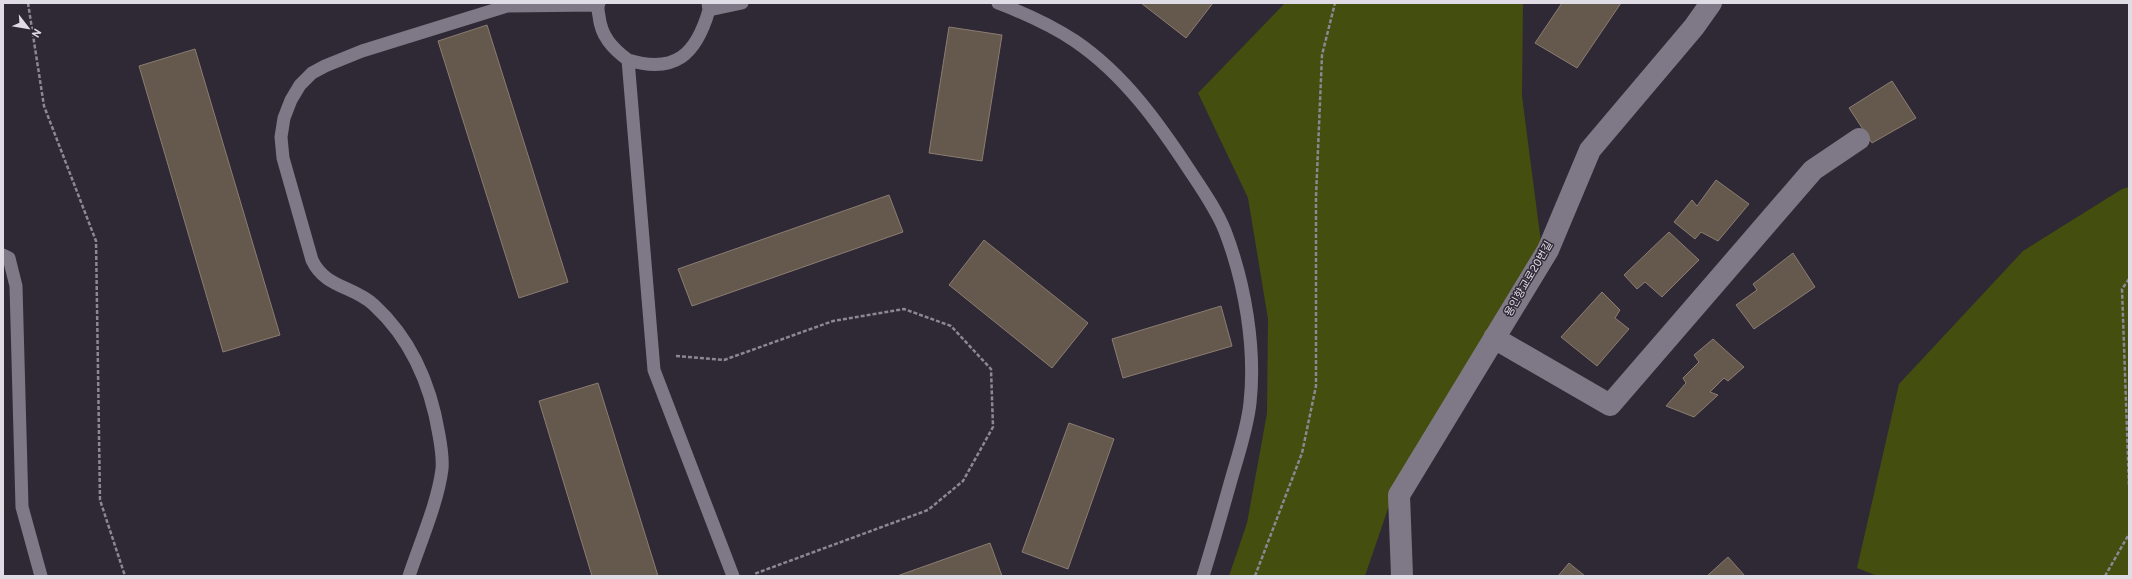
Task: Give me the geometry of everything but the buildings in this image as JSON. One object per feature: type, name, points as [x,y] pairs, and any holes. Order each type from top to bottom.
[{"type":"street","name":"용인향교로20번길","points":[[1402,576],[1399,495],[1548,250],[1590,150],[1694,27],[1711,3]]},
{"type":"street","points":[[1494,338],[1610,405],[1813,170],[1859,139]]},
{"type":"lane","points":[[409,576],[438,487],[442,468],[436,414],[425,379],[397,328],[373,303],[362,296],[324,278],[317,270],[312,260],[283,158],[282,130],[286,112],[300,85],[312,73],[362,51],[507,4],[598,4],[600,23],[605,38],[616,51],[628,60],[647,65],[665,64],[682,57],[696,44],[704,27],[709,7],[742,3]]},
{"type":"lane","points":[[998,3],[1025,14],[1075,42],[1114,73],[1144,105],[1176,149],[1204,192],[1225,229],[1239,279],[1246,314],[1251,372],[1250,403],[1238,457],[1203,576]]},
{"type":"lane","points":[[628,60],[651,354],[654,370],[733,576]]},
{"type":"lane","points":[[3,255],[9,258],[16,286],[22,508],[41,576]]},
{"type":"path","points":[[28,3],[44,106],[96,240],[100,500],[125,576]]},
{"type":"path","points":[[1255,576],[1302,453],[1316,386],[1316,197],[1322,55],[1335,3]]},
{"type":"path","points":[[2129,280],[2122,290],[2129,487]]},
{"type":"path","points":[[651,354],[724,360],[833,321],[904,309],[951,326],[991,369],[992,427],[963,481],[928,510],[750,576]]},
{"type":"path","points":[[2105,576],[2129,534]]},
{"type":"green space","points":[[1285,3],[1523,4],[1522,96],[1542,250],[1394,491],[1365,576],[1229,576],[1247,523],[1267,413],[1268,319],[1248,198],[1198,93]]},
{"type":"green space","points":[[2129,187],[2129,576],[1877,576],[1857,568],[1899,384],[2023,251],[2122,189]]}]
